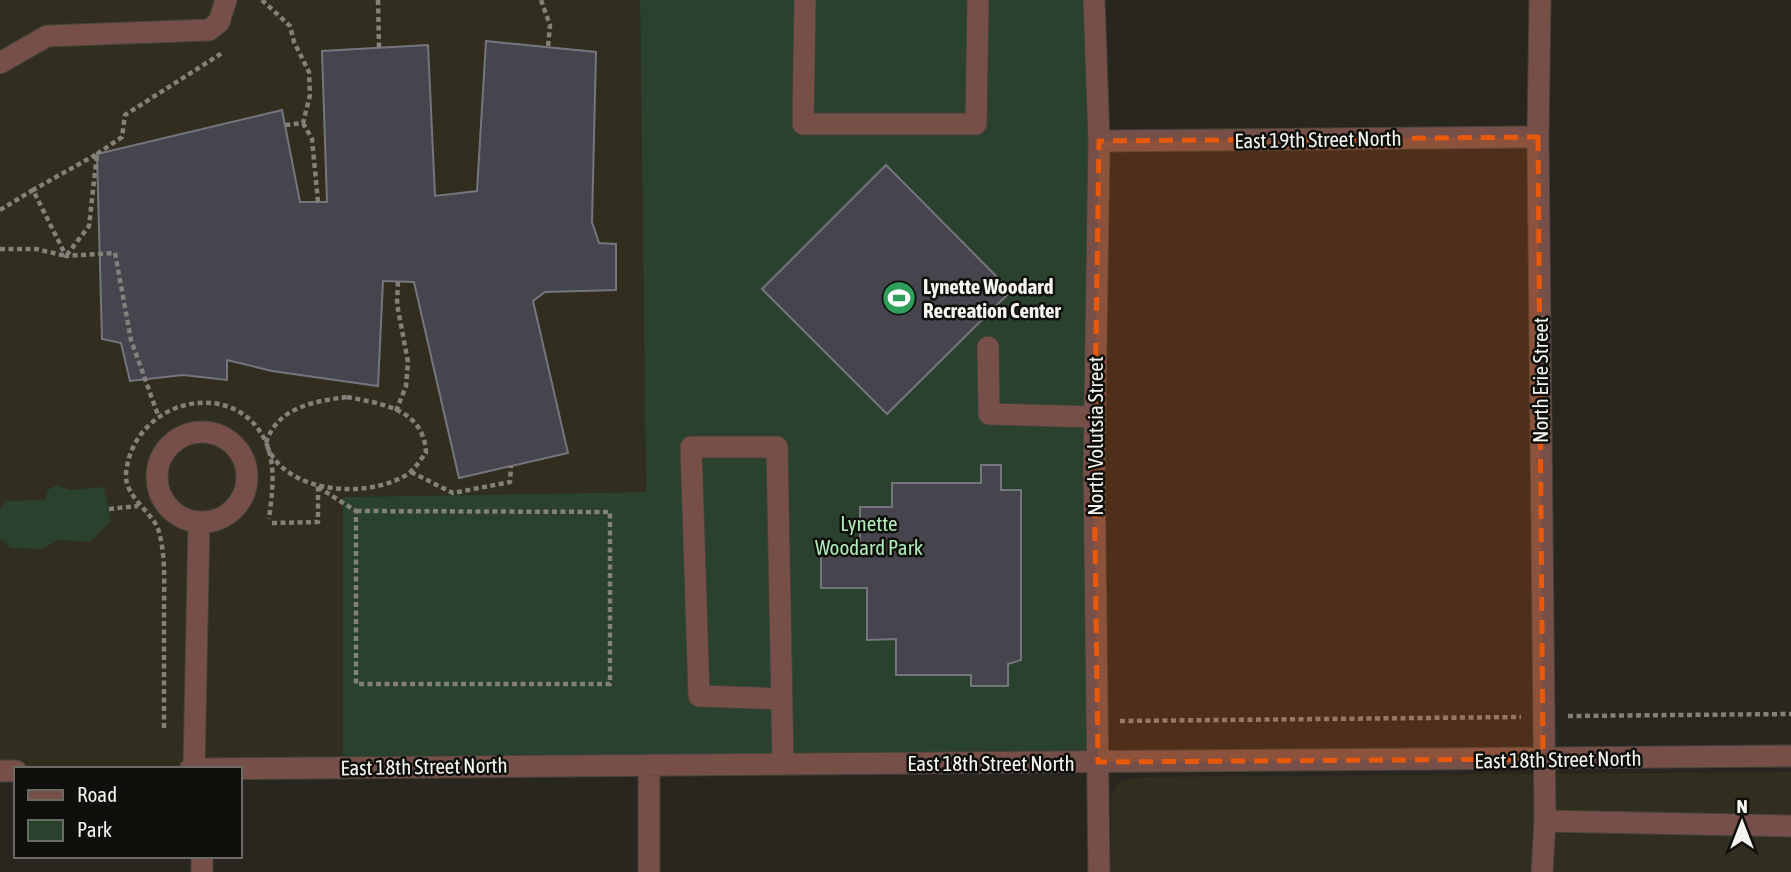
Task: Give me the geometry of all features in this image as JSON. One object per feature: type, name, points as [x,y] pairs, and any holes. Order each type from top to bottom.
[{"type":"street","points":[[0,63],[47,36],[209,30],[219,22],[226,0]]},
{"type":"street","points":[[805,0],[803,124],[892,125],[976,124],[978,0]]},
{"type":"street","name":"North Volutsia Street","points":[[1094,0],[1099,141],[1094,417],[1100,872]]},
{"type":"street","name":"North Erie Street","points":[[1540,0],[1538,137],[1545,821],[1542,872]]},
{"type":"street","name":"East 19th Street North","points":[[1099,141],[1538,137]]},
{"type":"street","points":[[988,347],[989,414],[1094,417]]},
{"type":"street","points":[[210,433],[235,447],[243,459],[246,487],[232,510],[211,521],[199,522],[185,519],[167,506],[158,486],[157,471],[169,446],[188,435],[210,433]]},
{"type":"street","points":[[782,699],[698,696],[691,447],[778,447],[782,699],[783,764]]},
{"type":"street","points":[[192,767],[200,610],[199,522]]},
{"type":"street","name":"East 18th Street North","points":[[242,769],[1791,756]]},
{"type":"street","points":[[649,765],[649,872]]},
{"type":"street","points":[[1545,821],[1791,826]]},
{"type":"path","points":[[262,0],[290,26],[294,42],[309,72],[310,95],[303,122],[312,139],[318,202]]},
{"type":"path","points":[[378,0],[379,48]]},
{"type":"path","points":[[541,0],[550,25],[548,47]]},
{"type":"path","points":[[0,210],[122,137],[125,115],[214,60],[231,44]]},
{"type":"path","points":[[285,125],[303,122]]},
{"type":"path","points":[[66,256],[89,226],[97,154]]},
{"type":"path","points":[[33,190],[66,256]]},
{"type":"path","points":[[0,249],[36,249],[66,256],[115,253],[131,340],[158,415]]},
{"type":"path","points":[[396,411],[406,386],[408,362],[397,304],[398,281]]},
{"type":"path","points":[[318,486],[369,487],[411,472],[426,453],[425,437],[411,418],[385,405],[348,397],[329,399],[293,410],[274,424],[266,443],[271,458],[289,473],[318,486],[356,511],[610,512],[610,684],[356,684],[356,511]]},
{"type":"path","points":[[411,472],[453,493],[510,482],[511,466]]},
{"type":"path","points":[[272,523],[318,522],[318,486]]},
{"type":"path","points":[[109,509],[138,506]]},
{"type":"path","points":[[1098,721],[1791,714]]},
{"type":"highlighted area","points":[[1538,137],[1543,759],[1098,762],[1094,469],[1099,141]]},
{"type":"shaded area","points":[[0,0],[640,0],[646,492],[343,497],[343,767],[14,767],[14,769],[0,772]]},
{"type":"shaded area","points":[[1791,772],[1791,872],[1111,872],[1111,798],[1115,787],[1123,780],[1142,777]]},
{"type":"green space","name":"Lynette Woodard Park","points":[[640,0],[1093,0],[1098,762],[343,767],[343,497],[646,492]]},
{"type":"green space","points":[[56,485],[70,490],[104,487],[111,521],[90,542],[58,540],[43,549],[11,548],[0,539],[0,508],[6,501],[45,500],[48,490]]},
{"type":"building","points":[[486,41],[596,52],[592,222],[599,243],[616,244],[616,290],[545,292],[533,301],[568,453],[459,478],[414,282],[383,281],[378,386],[272,371],[227,360],[227,380],[183,375],[130,381],[121,343],[102,339],[97,154],[282,110],[300,202],[327,202],[322,51],[428,45],[435,196],[477,191]]},
{"type":"building","points":[[886,165],[1011,291],[887,414],[762,289]]},
{"type":"building","points":[[981,465],[1001,465],[1001,490],[1021,490],[1021,660],[1008,664],[1008,686],[971,686],[971,675],[896,675],[896,639],[867,640],[867,588],[821,588],[821,550],[860,550],[860,507],[892,507],[892,483],[981,483]]},
{"type":"place","name":"Lynette Woodard Recreation Center","points":[[899,298]]}]
